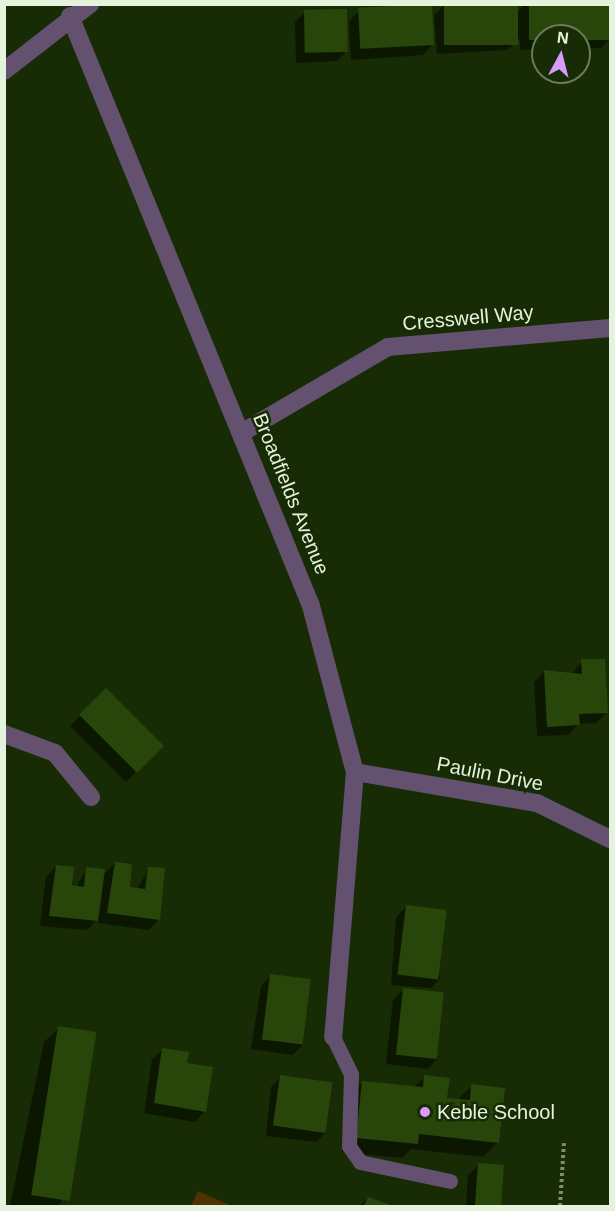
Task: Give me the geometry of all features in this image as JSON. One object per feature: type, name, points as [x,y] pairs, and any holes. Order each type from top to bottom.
[{"type":"street","points":[[4,71],[70,15],[90,4]]},
{"type":"street","name":"Broadfields Avenue","points":[[70,15],[243,432],[311,606],[355,771],[333,1037]]},
{"type":"street","name":"Cresswell Way","points":[[243,432],[388,347],[610,328]]},
{"type":"street","points":[[4,734],[55,753],[91,797]]},
{"type":"street","name":"Paulin Drive","points":[[355,771],[537,803],[610,839]]},
{"type":"lane","points":[[333,1037],[351,1074],[349,1146],[360,1162],[450,1181]]},
{"type":"path","points":[[560,1206],[564,1143]]},
{"type":"shaded area","points":[[198,1191],[232,1206],[191,1206]]},
{"type":"building","points":[[432,4],[434,45],[360,49],[358,8]]},
{"type":"building","points":[[444,4],[518,4],[518,45],[444,45]]},
{"type":"building","points":[[529,4],[610,4],[610,40],[591,40],[591,24],[531,24],[531,40],[529,40]]},
{"type":"building","points":[[347,9],[348,52],[305,53],[304,10]]},
{"type":"building","points":[[581,659],[605,659],[608,713],[579,714],[580,725],[547,727],[544,670],[582,674]]},
{"type":"building","points":[[106,688],[164,746],[137,773],[79,715]]},
{"type":"building","points":[[115,862],[132,864],[130,887],[145,889],[148,867],[165,868],[160,920],[107,913]]},
{"type":"building","points":[[56,865],[74,867],[72,885],[84,887],[86,867],[105,869],[98,921],[49,916]]},
{"type":"building","points":[[406,905],[447,910],[438,979],[397,974]]},
{"type":"building","points":[[270,974],[311,979],[303,1045],[262,1040]]},
{"type":"building","points":[[403,988],[444,992],[437,1059],[396,1055]]},
{"type":"building","points":[[58,1026],[97,1032],[70,1201],[31,1195]]},
{"type":"building","points":[[162,1048],[189,1052],[187,1063],[213,1067],[206,1112],[154,1103]]},
{"type":"building","points":[[280,1075],[332,1082],[325,1133],[273,1126]]},
{"type":"building","points":[[424,1075],[450,1078],[447,1098],[470,1100],[471,1084],[505,1088],[499,1143],[419,1134],[418,1144],[356,1138],[362,1081],[423,1087]]},
{"type":"building","points":[[478,1163],[504,1165],[501,1206],[475,1206]]},
{"type":"building","points":[[368,1197],[394,1206],[364,1206]]},
{"type":"place","name":"Keble School","points":[[425,1112]]}]
